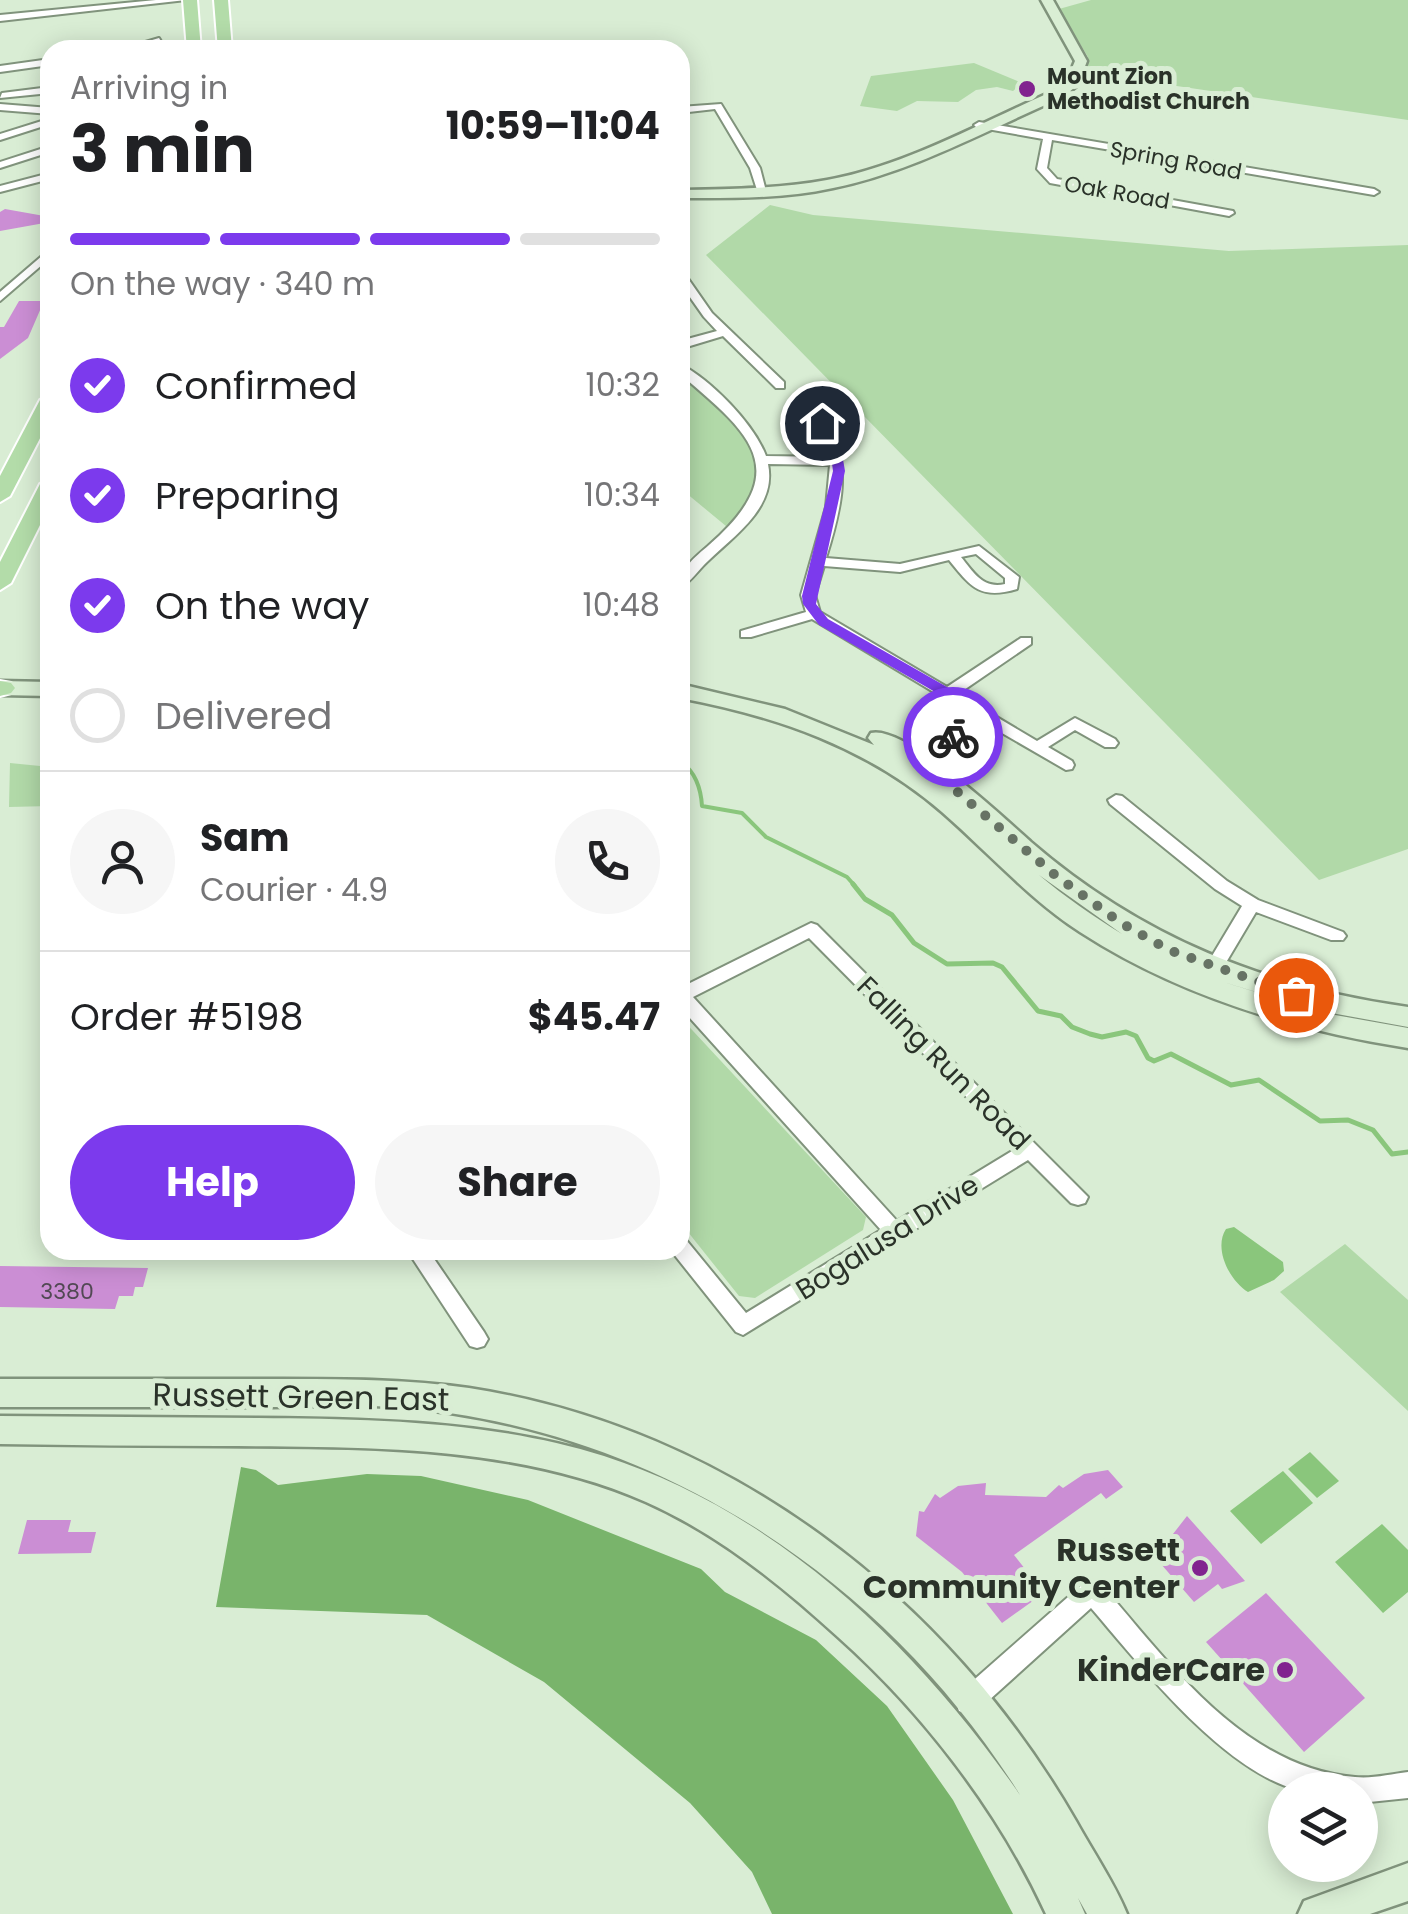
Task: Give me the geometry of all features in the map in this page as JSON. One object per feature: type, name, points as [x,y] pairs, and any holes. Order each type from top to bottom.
[{"type":"main road","points":[[190,0],[193,40]]},
{"type":"main road","points":[[221,0],[225,40]]},
{"type":"main road","points":[[0,496],[40,419]]},
{"type":"main road","points":[[0,583],[40,504]]},
{"type":"street","points":[[57,12],[67,7],[126,0]]},
{"type":"street","points":[[0,18],[182,0]]},
{"type":"street","points":[[690,194],[763,193],[818,187],[861,176],[914,158],[1056,95],[1079,72],[1078,50],[1047,0]]},
{"type":"street","points":[[0,68],[40,63]]},
{"type":"street","points":[[1,100],[40,92]]},
{"type":"street","points":[[1,100],[40,114]]},
{"type":"street","points":[[690,109],[718,106],[755,168],[763,193]]},
{"type":"street","points":[[0,137],[40,121]]},
{"type":"street","name":"Spring Road","points":[[979,126],[1374,192]]},
{"type":"street","name":"Oak Road","points":[[1048,138],[1042,169],[1054,181],[1229,213]]},
{"type":"street","points":[[0,164],[40,152]]},
{"type":"street","points":[[0,189],[40,179]]},
{"type":"street","points":[[0,298],[40,263]]},
{"type":"street","points":[[690,289],[708,315],[780,385]]},
{"type":"street","points":[[690,343],[726,332]]},
{"type":"street","points":[[690,377],[740,422],[762,460],[762,485],[748,516],[690,574]]},
{"type":"street","points":[[822,423],[834,442],[838,461],[837,484],[808,596],[814,614],[1066,765]]},
{"type":"street","points":[[762,460],[838,461]]},
{"type":"street","points":[[817,561],[900,568],[952,556]]},
{"type":"street","points":[[746,634],[814,614]]},
{"type":"street","points":[[949,693],[1026,641]]},
{"type":"street","points":[[690,679],[741,687],[840,719],[911,765],[929,789],[1045,894],[1088,925],[1319,1023],[1408,1038]]},
{"type":"street","points":[[1,686],[40,680]]},
{"type":"street","points":[[1,686],[40,688]]},
{"type":"street","points":[[690,692],[761,708],[911,765]]},
{"type":"street","points":[[911,765],[984,714]]},
{"type":"street","points":[[1038,747],[1076,722],[1110,743]]},
{"type":"street","points":[[1116,800],[1192,864],[1252,904],[1336,936]]},
{"type":"street","points":[[1208,976],[1252,904]]},
{"type":"street","name":"Falling Run Road","points":[[690,991],[811,930],[1078,1197]]},
{"type":"street","points":[[1208,976],[1408,1018]]},
{"type":"street","points":[[690,1007],[895,1232]]},
{"type":"street","name":"Bogalusa Drive","points":[[690,1260],[743,1326],[1030,1149]]},
{"type":"street","points":[[424,1260],[477,1339]]},
{"type":"street","name":"Russett Green East","points":[[0,1393],[393,1393],[500,1405],[614,1437],[690,1471],[754,1506],[810,1545],[883,1604],[973,1698],[1008,1744],[1108,1914]]},
{"type":"street","name":"Russett Green East","points":[[0,1430],[422,1436],[493,1446],[652,1488],[767,1556],[910,1680],[999,1800],[1066,1914]]},
{"type":"street","points":[[944,1724],[1092,1591],[1202,1715],[1263,1761],[1303,1779],[1342,1787],[1389,1790],[1408,1785]]},
{"type":"street","points":[[1317,1914],[1408,1882]]},
{"type":"shaded area","points":[[1091,0],[1408,0],[1408,120],[1088,73],[1088,57],[1059,9]]},
{"type":"shaded area","points":[[974,63],[1022,83],[1013,91],[997,87],[976,90],[958,102],[917,101],[897,111],[860,106],[871,76]]},
{"type":"shaded area","points":[[770,205],[813,215],[1229,251],[1408,245],[1408,849],[1319,880],[706,255]]},
{"type":"shaded area","points":[[690,377],[741,421],[764,471],[732,531],[690,496]]},
{"type":"shaded area","points":[[10,763],[40,766],[40,806],[9,807]]},
{"type":"shaded area","points":[[690,1028],[866,1217],[863,1230],[755,1298],[739,1296],[690,1235]]},
{"type":"shaded area","points":[[1234,1227],[1283,1262],[1284,1271],[1248,1292],[1241,1287],[1225,1264],[1221,1246],[1226,1229]]},
{"type":"shaded area","points":[[1345,1244],[1408,1300],[1408,1411],[1280,1292]]},
{"type":"shaded area","points":[[1310,1452],[1339,1481],[1317,1498],[1288,1469]]},
{"type":"shaded area","points":[[241,1467],[256,1470],[278,1485],[367,1474],[421,1476],[528,1500],[701,1569],[725,1592],[816,1640],[887,1706],[953,1800],[1013,1914],[772,1914],[752,1872],[690,1803],[544,1682],[427,1615],[216,1607]]},
{"type":"shaded area","points":[[1283,1471],[1313,1503],[1261,1544],[1230,1511]]},
{"type":"shaded area","points":[[1382,1524],[1408,1550],[1408,1592],[1383,1613],[1335,1562]]},
{"type":"building","points":[[5,209],[40,215],[40,224],[0,231],[0,212]]},
{"type":"building","points":[[19,301],[40,301],[28,338],[0,359],[0,327],[4,327]]},
{"type":"building","points":[[0,1266],[148,1268],[143,1287],[135,1287],[133,1296],[119,1296],[115,1309],[0,1307]]},
{"type":"building","points":[[1108,1470],[1123,1487],[1106,1499],[1101,1493],[1014,1555],[1044,1593],[1002,1623],[962,1572],[916,1536],[919,1511],[924,1512],[935,1494],[940,1498],[958,1486],[986,1483],[985,1495],[1046,1497],[1059,1485],[1063,1488],[1084,1474]]},
{"type":"building","name":"Russett Community Center","points":[[1187,1516],[1245,1581],[1222,1589],[1218,1584],[1194,1602],[1154,1556],[1178,1539],[1173,1534]]},
{"type":"building","points":[[27,1520],[71,1520],[68,1532],[96,1532],[91,1553],[18,1554]]},
{"type":"building","name":"KinderCare","points":[[1266,1593],[1365,1698],[1304,1752],[1206,1642]]},
{"type":"waterway","points":[[690,770],[702,806],[742,813],[766,837],[847,877],[855,886]]},
{"type":"waterway","points":[[853,884],[865,899],[892,915],[914,943],[947,964],[993,963],[1002,967],[1038,1011],[1061,1016],[1072,1027],[1090,1034],[1102,1037],[1126,1032],[1136,1036],[1148,1058],[1154,1061],[1171,1054],[1231,1085],[1259,1080],[1320,1121],[1348,1120],[1373,1130],[1392,1154],[1408,1152]]},
{"type":"way so far","points":[[953,737],[920,760],[1088,901],[1169,950],[1296,995]]},
{"type":"place","name":"Mount Zion Methodist Church","points":[[1027,89]]},
{"type":"place","name":"Russett Community Center","points":[[1200,1568]]},
{"type":"place","name":"KinderCare","points":[[1285,1670]]},
{"type":"route","points":[[822,423],[834,442],[839,471],[808,596],[814,614],[984,714],[953,737]]}]
